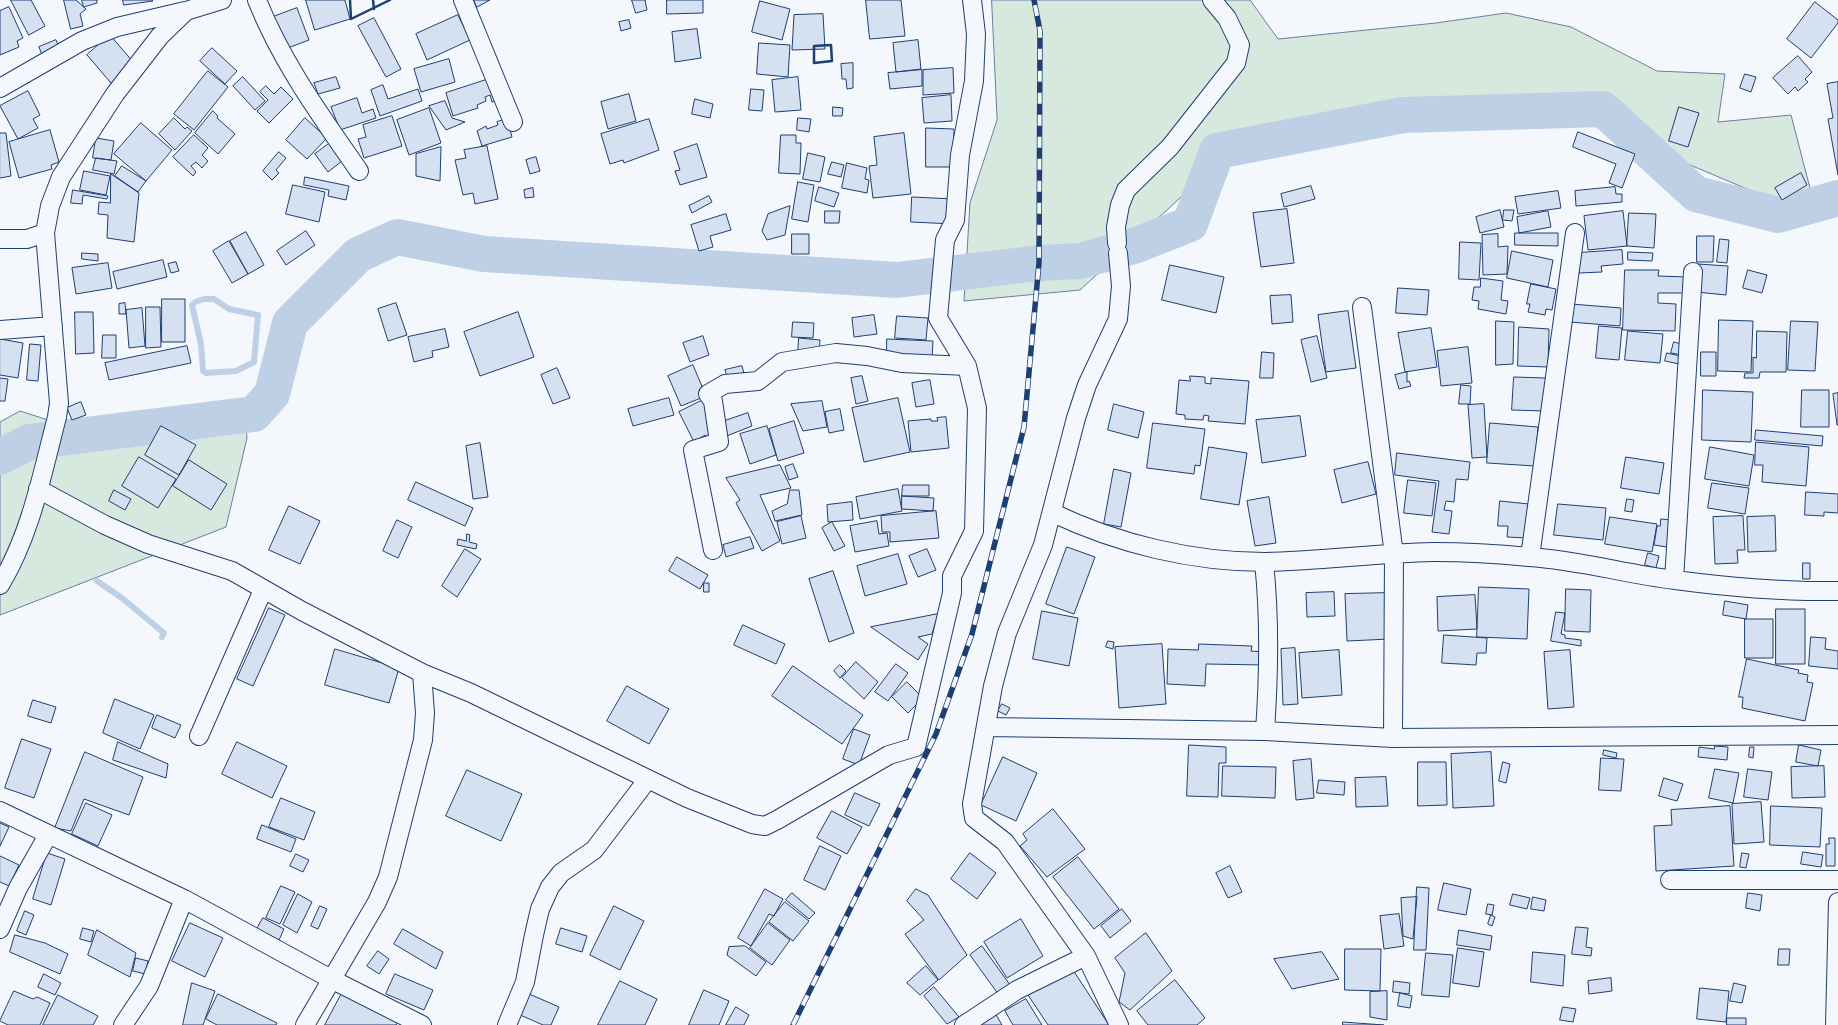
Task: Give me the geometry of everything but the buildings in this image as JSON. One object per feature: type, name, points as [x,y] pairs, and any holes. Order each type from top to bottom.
[{"type":"street","points":[[0,88],[82,41],[117,27],[186,11],[222,0]]},
{"type":"street","points":[[257,0],[284,58],[309,99],[359,172]]},
{"type":"street","points":[[463,0],[513,122]]},
{"type":"street","points":[[38,488],[105,525],[148,544],[232,571],[263,590],[422,673],[471,693],[648,779],[740,821],[765,826],[889,754],[916,747],[952,593],[952,576],[974,531],[976,408],[967,366],[938,318],[946,240],[956,220],[960,155],[974,81],[976,34],[972,0]]},
{"type":"street","points":[[1120,1025],[1086,956],[1005,842],[974,818],[972,804],[993,686],[1007,633],[1043,545],[1053,513],[1078,410],[1087,385],[1118,319],[1121,286],[1116,227],[1120,205],[1126,190],[1170,147],[1236,63],[1240,45],[1228,18],[1212,0]]},
{"type":"street","points":[[0,585],[20,548],[58,417],[59,403],[45,233],[50,206],[61,177],[115,94],[160,36],[186,11]]},
{"type":"street","points":[[0,239],[27,239],[45,233]]},
{"type":"street","points":[[1530,557],[1575,233]]},
{"type":"street","points":[[1674,580],[1693,272]]},
{"type":"street","points":[[1362,306],[1394,555],[1393,738]]},
{"type":"street","points":[[0,330],[53,326]]},
{"type":"street","points":[[713,550],[692,450],[719,442],[712,401],[708,394],[725,384],[758,381],[782,362],[836,353],[868,356],[902,363],[967,366]]},
{"type":"street","points":[[1053,513],[1090,531],[1124,541],[1181,554],[1220,559],[1264,562],[1434,552],[1530,557],[1674,580],[1837,595]]},
{"type":"street","points":[[1264,562],[1268,597],[1268,680],[1265,731]]},
{"type":"street","points":[[199,736],[263,590]]},
{"type":"street","points":[[306,1025],[377,902],[388,877],[423,740],[422,673]]},
{"type":"street","points":[[987,727],[1265,731],[1393,738],[1838,735]]},
{"type":"street","points":[[507,1025],[525,982],[540,909],[550,886],[561,872],[594,850],[648,779]]},
{"type":"street","points":[[0,811],[184,899],[331,979],[422,1025]]},
{"type":"street","points":[[0,930],[18,888],[48,835]]},
{"type":"street","points":[[1670,880],[1838,880]]},
{"type":"street","points":[[123,1025],[149,986],[184,899]]},
{"type":"street","points":[[1836,1021],[1838,902]]},
{"type":"street","points":[[964,1025],[1017,990],[1086,956]]},
{"type":"shaded area","points":[[992,0],[1250,0],[1278,39],[1436,23],[1506,13],[1571,27],[1657,71],[1725,74],[1718,122],[1791,115],[1818,219],[1541,102],[1218,163],[1080,290],[964,301],[970,203],[997,120]]},
{"type":"shaded area","points":[[244,405],[247,438],[226,527],[0,615],[0,422],[20,411],[86,432],[143,416]]},
{"type":"waterway","points":[[0,457],[29,442],[254,414],[272,394],[290,323],[358,255],[397,237],[484,254],[897,280],[1039,263],[1080,261],[1134,246],[1190,224],[1217,151],[1403,115],[1603,109],[1696,194],[1778,215],[1838,198]]},
{"type":"waterway","points":[[204,299],[214,299],[229,309],[258,315],[254,362],[236,371],[206,373],[203,371],[201,344],[192,305],[204,299]]},
{"type":"waterway","points":[[97,581],[122,598],[164,633],[162,637]]},
{"type":"railway","points":[[793,1025],[936,734],[972,634],[1024,427],[1039,263],[1040,31],[1034,0]]},
{"type":"wall","points":[[350,0],[351,19],[390,0]]},
{"type":"wall","points":[[373,0],[374,9]]},
{"type":"wall","points":[[831,45],[832,61],[814,63],[814,46],[831,45]]}]
